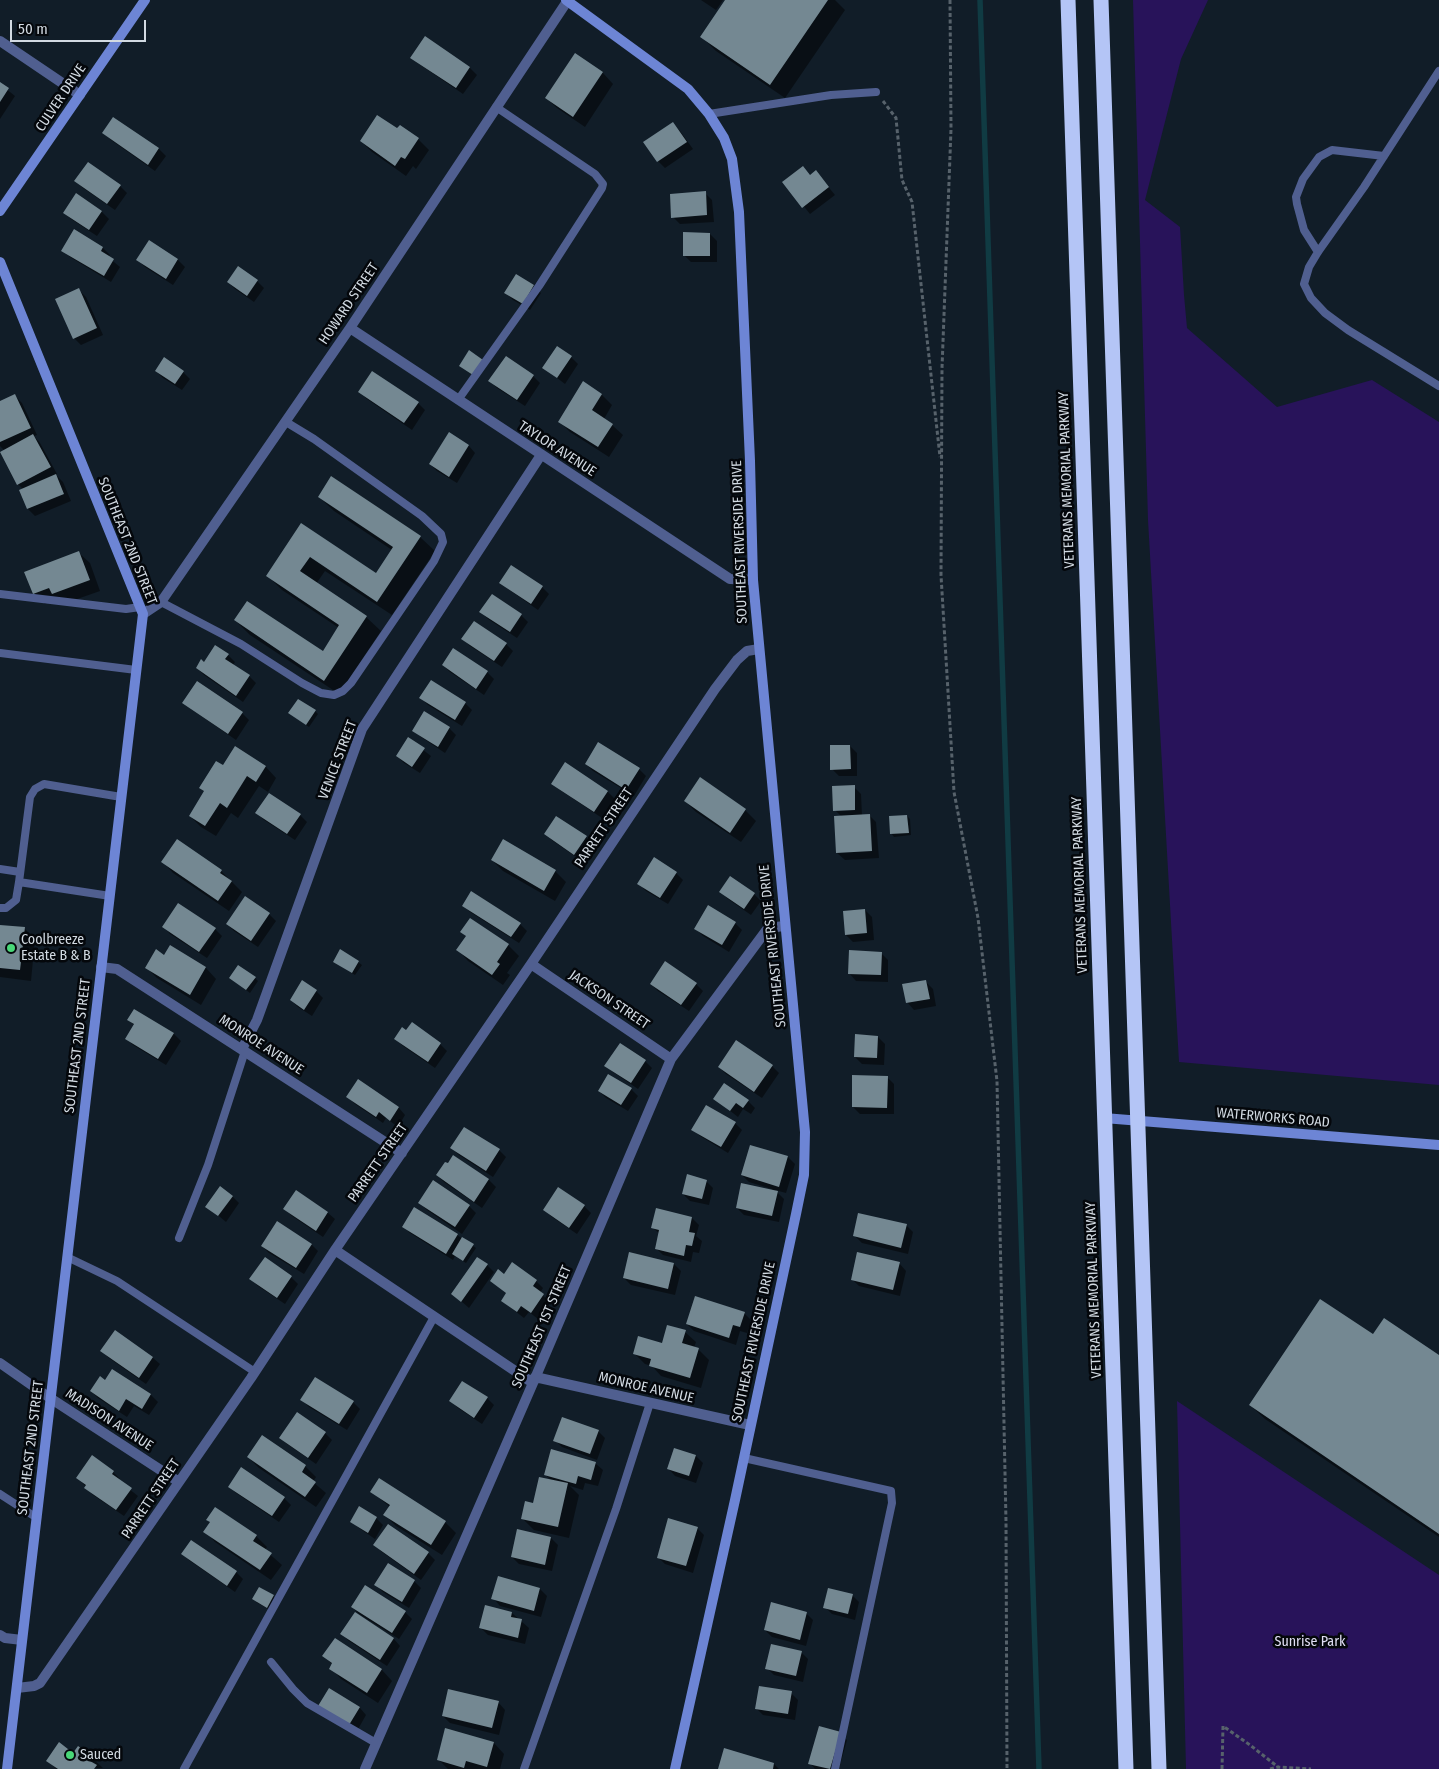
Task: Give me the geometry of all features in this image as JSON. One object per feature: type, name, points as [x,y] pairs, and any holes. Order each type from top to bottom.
[{"type":"highway","name":"VETERANS MEMORIAL PARKWAY","points":[[1068,0],[1126,1769]]},
{"type":"highway","points":[[1101,0],[1159,1769]]},
{"type":"street","name":"CULVER DRIVE","points":[[0,211],[145,0]]},
{"type":"street","name":"HOWARD STREET","points":[[141,610],[161,602],[350,328],[567,0]]},
{"type":"street","name":"SOUTHEAST RIVERSIDE DRIVE","points":[[567,0],[688,89],[709,114],[724,138],[732,159],[737,188],[750,460],[753,580],[784,926],[805,1132],[804,1175],[675,1769]]},
{"type":"street","points":[[0,41],[80,95]]},
{"type":"street","name":"SOUTHEAST 2ND STREET","points":[[0,262],[141,610],[136,670],[102,967],[7,1769]]},
{"type":"street","name":"TAYLOR AVENUE","points":[[350,328],[730,579],[753,580]]},
{"type":"street","name":"VENICE STREET","points":[[244,1050],[257,1020],[362,729],[541,455]]},
{"type":"street","name":"PARRETT STREET","points":[[17,1688],[34,1686],[40,1683],[254,1372],[715,689],[737,660],[747,651],[759,649]]},
{"type":"street","name":"SOUTHEAST 1ST STREET","points":[[364,1769],[534,1380],[671,1059],[768,928],[784,926]]},
{"type":"street","name":"JACKSON STREET","points":[[531,964],[671,1059]]},
{"type":"street","name":"MONROE AVENUE","points":[[102,967],[117,969],[402,1153]]},
{"type":"street","name":"WATERWORKS ROAD","points":[[1104,1118],[1439,1145]]},
{"type":"street","name":"MONROE AVENUE","points":[[335,1250],[434,1317],[534,1380],[750,1425]]},
{"type":"street","name":"MADISON AVENUE","points":[[0,1363],[178,1482]]},
{"type":"street","points":[[0,1635],[5,1638],[22,1640]]},
{"type":"lane","points":[[1439,71],[1384,156],[1318,252],[1309,267],[1304,284],[1311,298],[1325,313],[1348,330],[1439,386]]},
{"type":"lane","points":[[709,114],[832,95],[876,92]]},
{"type":"lane","points":[[458,400],[539,286],[603,184],[595,174],[496,107]]},
{"type":"lane","points":[[1318,252],[1304,230],[1296,197],[1303,179],[1319,157],[1332,150],[1384,156]]},
{"type":"lane","points":[[161,602],[241,644],[321,693],[334,695],[344,691],[351,683],[434,561],[443,542],[441,534],[422,516],[314,439],[286,422]]},
{"type":"lane","points":[[0,594],[141,610]]},
{"type":"lane","points":[[0,653],[136,670]]},
{"type":"lane","points":[[0,908],[6,908],[16,900],[30,797],[35,790],[44,784],[121,798]]},
{"type":"lane","points":[[0,869],[20,872]]},
{"type":"lane","points":[[19,882],[110,896]]},
{"type":"lane","points":[[180,1238],[208,1164],[244,1050]]},
{"type":"lane","points":[[67,1257],[117,1281],[254,1372]]},
{"type":"lane","points":[[184,1769],[434,1317]]},
{"type":"lane","points":[[524,1769],[616,1509],[650,1403]]},
{"type":"lane","points":[[744,1458],[891,1491],[892,1503],[835,1769]]},
{"type":"lane","points":[[0,1494],[37,1518]]},
{"type":"lane","points":[[271,1662],[306,1703],[376,1743]]},
{"type":"path","points":[[950,0],[951,129],[942,368],[941,575],[954,792],[978,918],[997,1081],[1006,1522],[1007,1769]]},
{"type":"path","points":[[876,92],[896,118],[902,180],[912,202],[941,472]]},
{"type":"path","points":[[1222,1769],[1223,1726],[1278,1767]]},
{"type":"path","points":[[1270,1769],[1278,1767],[1311,1769]]},
{"type":"green space","points":[[1133,0],[1208,0],[1181,59],[1145,200],[1180,227],[1187,328],[1277,407],[1372,380],[1439,422],[1439,1085],[1179,1062],[1148,520]]},
{"type":"green space","name":"Sunrise Park","points":[[1177,1401],[1439,1575],[1439,1769],[1186,1769]]},
{"type":"building","points":[[725,0],[828,0],[770,85],[700,37]]},
{"type":"building","points":[[425,36],[470,67],[456,88],[410,58]]},
{"type":"building","points":[[575,53],[603,72],[573,117],[545,98]]},
{"type":"building","points":[[0,82],[9,88],[0,102]]},
{"type":"building","points":[[377,115],[397,128],[400,125],[419,138],[405,159],[401,157],[395,166],[360,141]]},
{"type":"building","points":[[113,117],[159,148],[148,165],[102,133]]},
{"type":"building","points":[[673,122],[687,142],[657,162],[643,142]]},
{"type":"building","points":[[88,162],[121,185],[107,204],[74,181]]},
{"type":"building","points":[[803,166],[810,175],[816,170],[829,187],[802,208],[782,182]]},
{"type":"building","points":[[706,191],[707,215],[671,218],[670,194]]},
{"type":"building","points":[[76,193],[102,211],[89,230],[63,213]]},
{"type":"building","points":[[74,229],[103,247],[101,251],[114,259],[104,276],[61,251]]},
{"type":"building","points":[[683,232],[710,233],[710,256],[683,256]]},
{"type":"building","points":[[149,240],[178,259],[166,279],[136,260]]},
{"type":"building","points":[[238,266],[258,280],[247,296],[227,282]]},
{"type":"building","points":[[516,274],[534,285],[523,304],[504,293]]},
{"type":"building","points":[[79,288],[97,328],[73,339],[55,299]]},
{"type":"building","points":[[557,346],[572,356],[557,378],[542,368]]},
{"type":"building","points":[[469,350],[483,360],[473,375],[459,366]]},
{"type":"building","points":[[506,356],[534,375],[517,400],[488,381]]},
{"type":"building","points":[[164,357],[184,371],[175,384],[155,371]]},
{"type":"building","points":[[372,371],[419,402],[404,423],[358,392]]},
{"type":"building","points":[[583,381],[602,394],[592,410],[613,424],[598,447],[558,422]]},
{"type":"building","points":[[15,394],[31,428],[0,442],[0,401]]},
{"type":"building","points":[[449,432],[469,445],[449,477],[429,464]]},
{"type":"building","points":[[33,434],[51,467],[17,485],[0,452]]},
{"type":"building","points":[[56,474],[64,494],[27,509],[19,490]]},
{"type":"building","points":[[331,476],[421,536],[377,602],[310,557],[300,571],[367,616],[324,681],[234,620],[247,601],[323,651],[339,625],[266,576],[301,523],[376,573],[393,547],[318,497]]},
{"type":"building","points":[[79,551],[90,580],[52,594],[49,588],[33,594],[24,572]]},
{"type":"building","points":[[511,565],[543,586],[531,604],[499,583]]},
{"type":"building","points":[[492,594],[522,614],[510,632],[479,612]]},
{"type":"building","points":[[474,621],[507,643],[494,661],[461,639]]},
{"type":"building","points":[[215,645],[229,654],[225,659],[250,675],[236,696],[196,668],[201,659],[204,662]]},
{"type":"building","points":[[453,648],[488,671],[476,689],[442,665]]},
{"type":"building","points":[[431,680],[466,702],[455,720],[419,698]]},
{"type":"building","points":[[197,681],[243,712],[228,734],[182,703]]},
{"type":"building","points":[[298,699],[316,710],[306,725],[288,713]]},
{"type":"building","points":[[424,711],[450,727],[438,747],[412,731]]},
{"type":"building","points":[[408,737],[425,748],[412,767],[396,756]]},
{"type":"building","points":[[598,742],[640,768],[626,790],[585,764]]},
{"type":"building","points":[[830,745],[850,745],[851,769],[830,770]]},
{"type":"building","points":[[235,746],[266,766],[256,782],[247,776],[227,808],[220,803],[205,826],[189,816],[204,791],[199,788],[216,761],[223,765]]},
{"type":"building","points":[[565,762],[608,791],[594,812],[551,784]]},
{"type":"building","points":[[700,777],[746,809],[730,833],[684,801]]},
{"type":"building","points":[[855,785],[855,810],[833,811],[832,786]]},
{"type":"building","points":[[269,793],[301,814],[287,834],[255,813]]},
{"type":"building","points":[[870,814],[872,851],[836,853],[834,816]]},
{"type":"building","points":[[907,815],[909,833],[890,834],[889,816]]},
{"type":"building","points":[[556,816],[587,836],[574,855],[544,834]]},
{"type":"building","points":[[177,839],[222,870],[220,873],[232,881],[218,901],[161,862]]},
{"type":"building","points":[[503,839],[556,870],[544,891],[491,860]]},
{"type":"building","points":[[654,857],[677,872],[660,898],[637,884]]},
{"type":"building","points":[[730,876],[755,893],[744,909],[719,892]]},
{"type":"building","points":[[471,891],[521,923],[511,937],[462,906]]},
{"type":"building","points":[[245,896],[270,913],[251,941],[226,924]]},
{"type":"building","points":[[178,903],[216,928],[199,952],[162,927]]},
{"type":"building","points":[[708,905],[736,922],[722,945],[694,929]]},
{"type":"building","points":[[865,909],[867,933],[845,935],[843,911]]},
{"type":"building","points":[[470,918],[509,944],[497,962],[500,964],[492,975],[456,950],[466,936],[460,932]]},
{"type":"building","name":"Coolbreeze Estate B & B","points":[[0,925],[25,927],[20,970],[0,968]]},
{"type":"building","points":[[170,945],[206,967],[190,995],[145,968],[156,949],[164,955]]},
{"type":"building","points":[[340,949],[359,961],[352,973],[333,962]]},
{"type":"building","points":[[849,950],[882,952],[881,975],[848,974]]},
{"type":"building","points":[[665,961],[697,983],[681,1005],[650,984]]},
{"type":"building","points":[[238,965],[256,977],[246,990],[229,978]]},
{"type":"building","points":[[302,980],[317,990],[304,1010],[290,1000]]},
{"type":"building","points":[[926,980],[930,999],[906,1003],[902,984]]},
{"type":"building","points":[[134,1009],[174,1033],[158,1059],[125,1039],[134,1024],[127,1020]]},
{"type":"building","points":[[412,1022],[441,1043],[428,1062],[394,1039],[402,1027],[406,1030]]},
{"type":"building","points":[[855,1034],[878,1036],[877,1058],[854,1057]]},
{"type":"building","points":[[736,1040],[773,1065],[754,1092],[718,1067]]},
{"type":"building","points":[[620,1043],[646,1060],[631,1083],[604,1066]]},
{"type":"building","points":[[608,1074],[632,1088],[621,1105],[598,1091]]},
{"type":"building","points":[[852,1075],[888,1076],[887,1108],[852,1107]]},
{"type":"building","points":[[358,1079],[399,1107],[390,1121],[379,1112],[376,1117],[346,1097]]},
{"type":"building","points":[[724,1083],[749,1100],[743,1108],[736,1103],[730,1111],[713,1099]]},
{"type":"building","points":[[706,1105],[736,1122],[721,1147],[691,1130]]},
{"type":"building","points":[[464,1127],[500,1149],[486,1171],[450,1148]]},
{"type":"building","points":[[750,1145],[788,1156],[779,1187],[741,1175]]},
{"type":"building","points":[[453,1155],[489,1179],[474,1202],[436,1175],[445,1162],[448,1163]]},
{"type":"building","points":[[687,1174],[707,1180],[702,1199],[682,1194]]},
{"type":"building","points":[[433,1180],[470,1205],[455,1227],[418,1203]]},
{"type":"building","points":[[741,1183],[778,1191],[772,1216],[736,1208]]},
{"type":"building","points":[[220,1186],[233,1196],[218,1216],[205,1207]]},
{"type":"building","points":[[558,1187],[585,1205],[569,1228],[543,1210]]},
{"type":"building","points":[[296,1190],[328,1212],[316,1231],[283,1209]]},
{"type":"building","points":[[414,1207],[458,1234],[446,1254],[402,1227]]},
{"type":"building","points":[[656,1208],[692,1217],[689,1232],[695,1233],[692,1246],[686,1245],[684,1256],[655,1249],[659,1230],[651,1228]]},
{"type":"building","points":[[858,1213],[907,1224],[901,1248],[853,1236]]},
{"type":"building","points":[[277,1221],[312,1244],[296,1268],[261,1246]]},
{"type":"building","points":[[462,1237],[474,1244],[463,1261],[452,1254]]},
{"type":"building","points":[[629,1252],[674,1263],[668,1289],[623,1278]]},
{"type":"building","points":[[857,1252],[900,1262],[893,1290],[851,1280]]},
{"type":"building","points":[[265,1257],[292,1276],[277,1298],[249,1279]]},
{"type":"building","points":[[477,1257],[488,1264],[461,1302],[451,1294]]},
{"type":"building","points":[[512,1262],[537,1280],[533,1286],[544,1294],[531,1313],[521,1306],[517,1312],[501,1301],[506,1293],[490,1281],[498,1269],[504,1274]]},
{"type":"building","points":[[695,1296],[745,1312],[740,1327],[733,1325],[729,1338],[686,1324]]},
{"type":"building","points":[[1320,1299],[1373,1334],[1384,1318],[1439,1355],[1439,1534],[1249,1405]]},
{"type":"building","points":[[667,1325],[686,1330],[682,1343],[699,1348],[690,1378],[649,1366],[651,1359],[633,1354],[638,1336],[662,1343]]},
{"type":"building","points":[[115,1330],[153,1357],[139,1378],[100,1351]]},
{"type":"building","points":[[112,1369],[151,1394],[142,1409],[126,1399],[119,1411],[90,1391],[100,1376],[105,1380]]},
{"type":"building","points":[[315,1377],[354,1401],[339,1424],[300,1400]]},
{"type":"building","points":[[462,1381],[488,1397],[474,1418],[449,1401]]},
{"type":"building","points":[[297,1412],[326,1432],[308,1458],[279,1438]]},
{"type":"building","points":[[562,1417],[599,1430],[590,1454],[553,1441]]},
{"type":"building","points":[[262,1435],[306,1465],[302,1472],[316,1482],[305,1497],[247,1457]]},
{"type":"building","points":[[674,1448],[696,1455],[689,1476],[667,1469]]},
{"type":"building","points":[[551,1449],[596,1462],[591,1480],[578,1476],[576,1484],[544,1475]]},
{"type":"building","points":[[92,1455],[114,1471],[112,1474],[132,1488],[116,1510],[84,1488],[86,1485],[76,1478]]},
{"type":"building","points":[[241,1467],[285,1497],[272,1516],[228,1487]]},
{"type":"building","points":[[539,1477],[568,1483],[558,1527],[521,1519],[525,1501],[533,1503]]},
{"type":"building","points":[[379,1478],[446,1521],[431,1545],[383,1515],[390,1505],[370,1492]]},
{"type":"building","points":[[359,1506],[377,1517],[368,1533],[350,1522]]},
{"type":"building","points":[[215,1507],[257,1535],[253,1541],[272,1553],[260,1570],[203,1532],[210,1522],[206,1520]]},
{"type":"building","points":[[668,1518],[698,1527],[686,1566],[657,1558]]},
{"type":"building","points":[[388,1524],[429,1552],[414,1574],[373,1545]]},
{"type":"building","points":[[517,1529],[551,1537],[545,1565],[511,1557]]},
{"type":"building","points":[[191,1540],[237,1571],[227,1586],[181,1554]]},
{"type":"building","points":[[388,1563],[415,1580],[402,1602],[374,1585]]},
{"type":"building","points":[[498,1576],[540,1588],[534,1611],[491,1599]]},
{"type":"building","points":[[365,1585],[406,1611],[392,1633],[351,1607]]},
{"type":"building","points":[[259,1587],[274,1595],[267,1608],[252,1599]]},
{"type":"building","points":[[828,1588],[853,1594],[848,1614],[823,1608]]},
{"type":"building","points":[[771,1602],[807,1612],[800,1640],[764,1630]]},
{"type":"building","points":[[485,1605],[512,1612],[511,1617],[522,1619],[518,1638],[479,1628]]},
{"type":"building","points":[[355,1612],[394,1638],[380,1660],[340,1634]]},
{"type":"building","points":[[335,1638],[382,1669],[367,1693],[329,1669],[332,1663],[322,1656]]},
{"type":"building","points":[[771,1644],[802,1651],[796,1676],[765,1669]]},
{"type":"building","points":[[759,1686],[792,1691],[788,1714],[755,1709]]},
{"type":"building","points":[[329,1688],[360,1707],[349,1725],[318,1706]]},
{"type":"building","points":[[448,1689],[499,1701],[492,1728],[442,1716]]},
{"type":"building","points":[[819,1726],[841,1732],[830,1769],[808,1764]]},
{"type":"building","points":[[445,1728],[494,1742],[487,1767],[466,1761],[464,1768],[437,1760]]},
{"type":"building","name":"Sauced","points":[[59,1742],[73,1753],[78,1746],[93,1757],[90,1761],[97,1765],[94,1769],[58,1769],[46,1761]]},
{"type":"building","points":[[724,1748],[774,1763],[773,1769],[718,1769]]},
{"type":"waterway","points":[[980,0],[1039,1769]]},
{"type":"place","name":"Coolbreeze Estate B & B","points":[[11,948]]},
{"type":"place","name":"Sauced","points":[[70,1755]]}]
